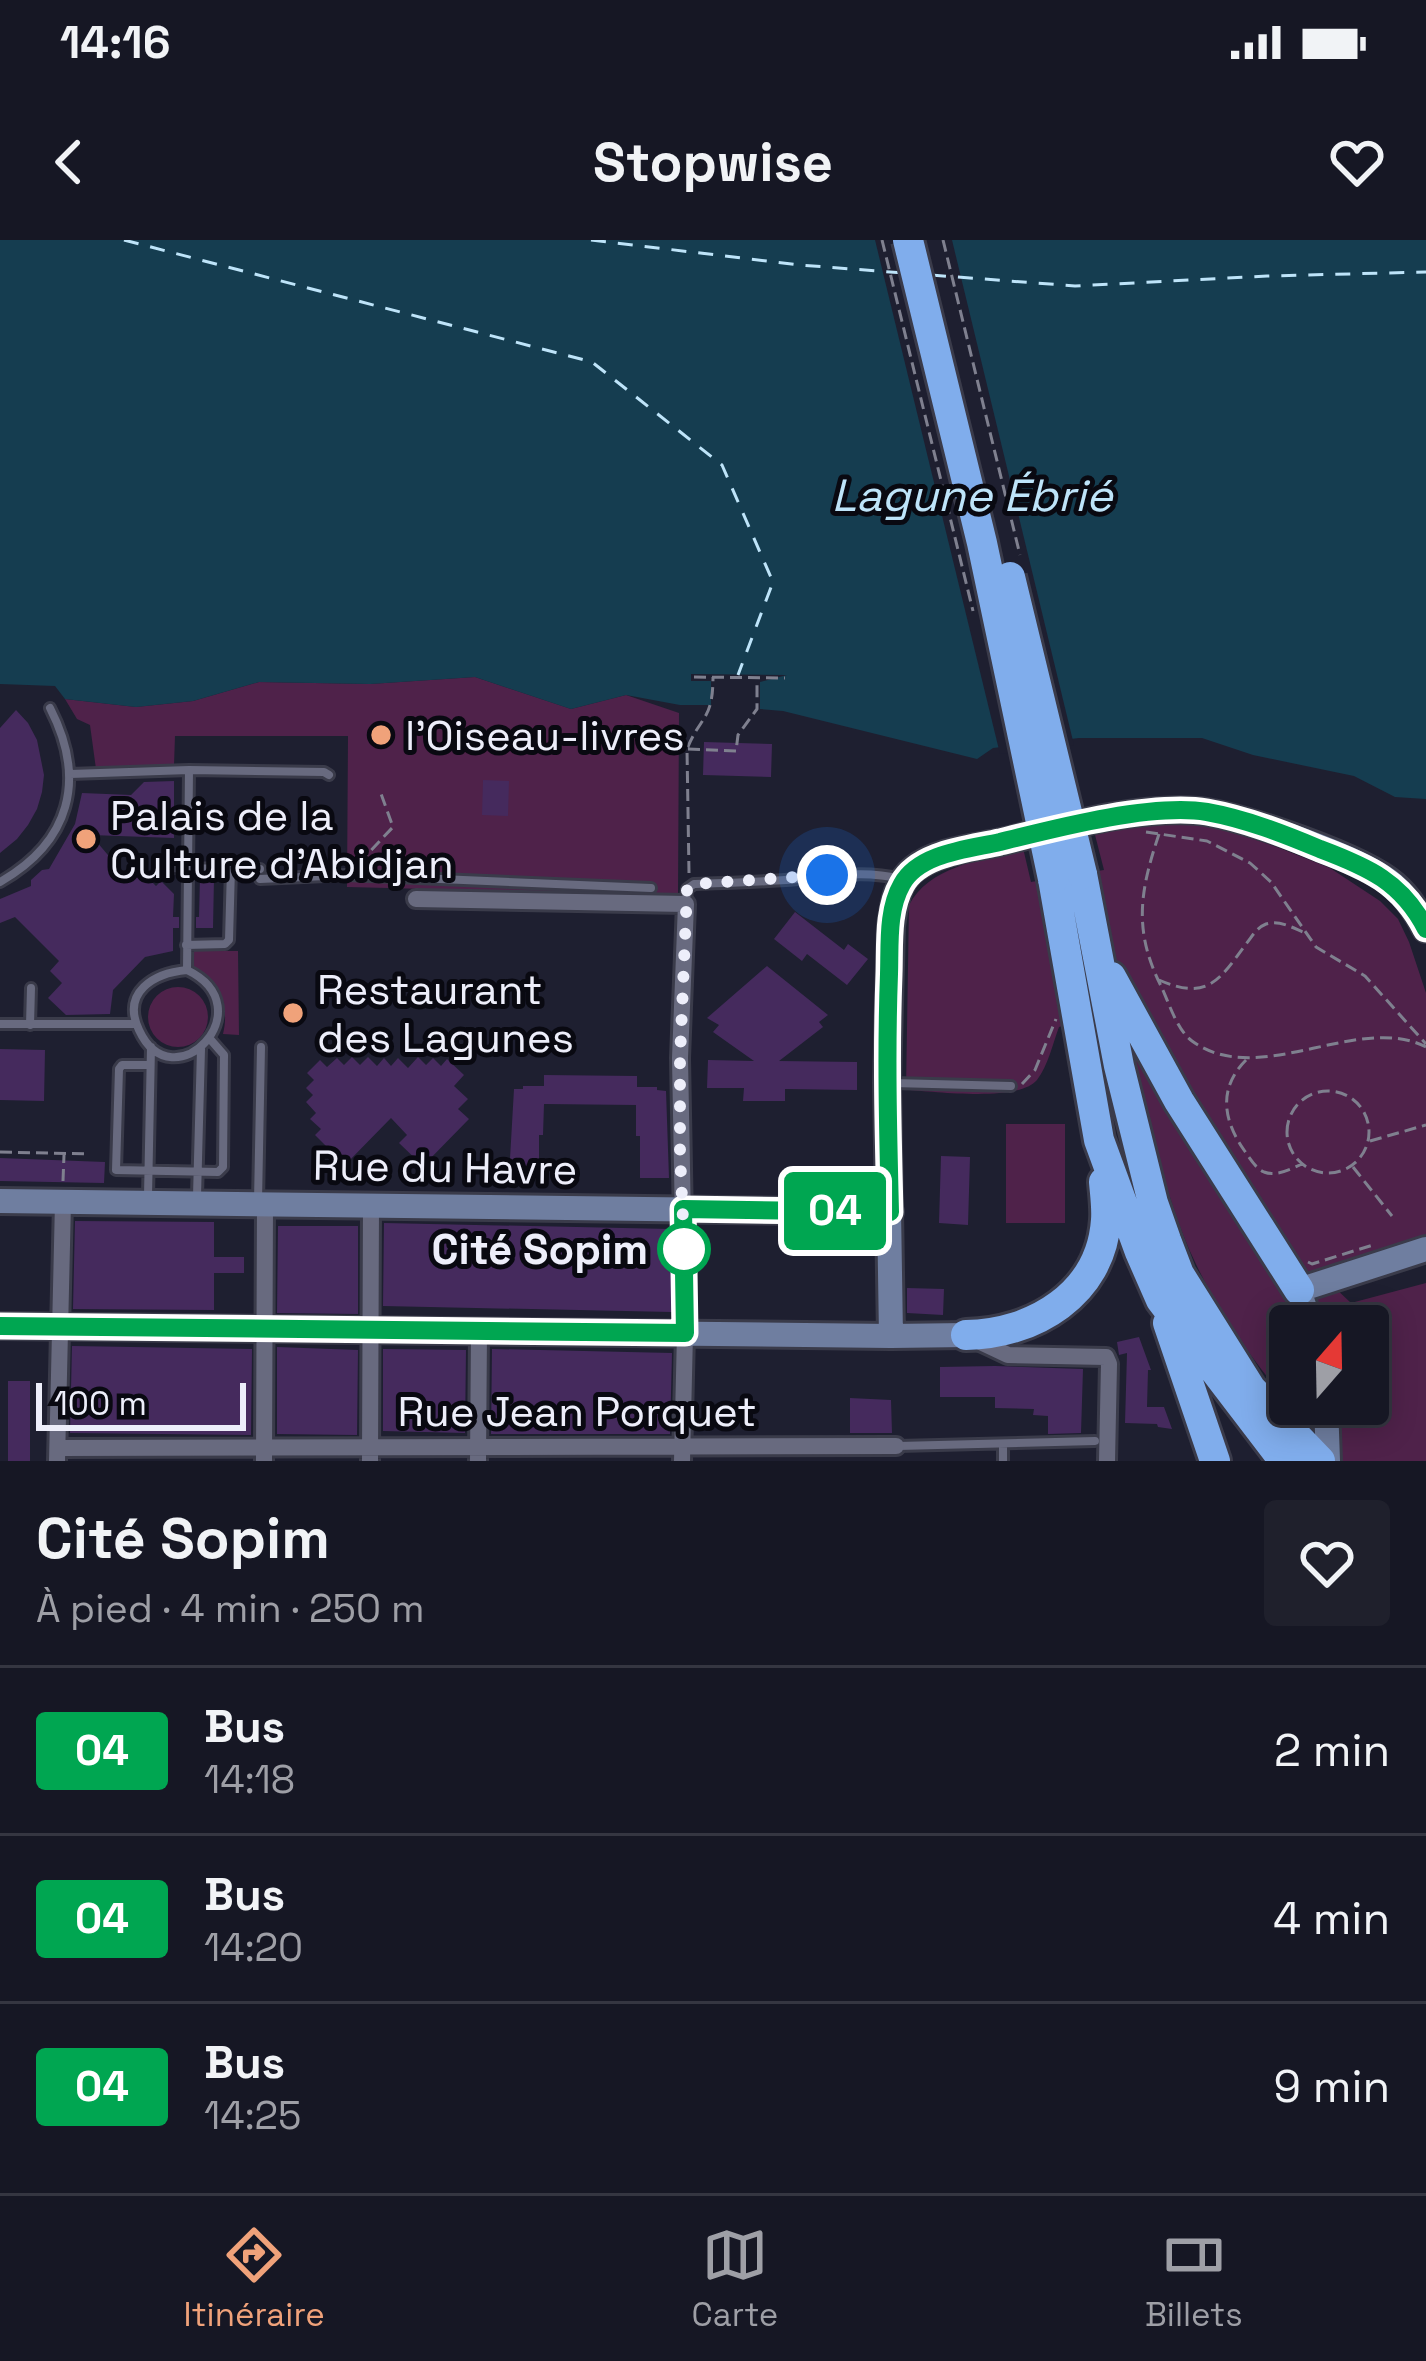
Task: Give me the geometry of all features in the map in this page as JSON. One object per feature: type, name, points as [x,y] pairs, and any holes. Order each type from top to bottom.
[{"type":"highway","points":[[908,240],[1068,876],[1124,1004],[1179,1101],[1300,1275]]},
{"type":"highway","points":[[928,240],[1068,876],[1106,1221],[1090,1270],[1073,1293],[1035,1321],[1010,1331],[966,1335]]},
{"type":"highway","points":[[1094,938],[1153,1203],[1179,1274],[1251,1389],[1303,1456]]},
{"type":"highway","points":[[1099,1140],[1161,1300],[1215,1461]]},
{"type":"highway","points":[[1161,1300],[1303,1456]]},
{"type":"main road","points":[[891,1336],[887,1083],[891,926],[894,901],[903,880],[916,867],[1056,829],[1134,814],[1203,811],[1284,834],[1370,869],[1411,902],[1426,929]]},
{"type":"main road","name":"Rue du Havre","points":[[0,1201],[890,1212]]},
{"type":"main road","points":[[1307,1305],[1300,1275],[1421,1249]]},
{"type":"main road","points":[[0,1326],[966,1335]]},
{"type":"main road","points":[[1303,1456],[1317,1425]]},
{"type":"street","points":[[416,898],[687,895],[680,1058],[685,1333],[682,1455]]},
{"type":"street","points":[[57,1455],[63,1202]]},
{"type":"street","points":[[262,1204],[264,1454]]},
{"type":"street","points":[[370,1454],[371,1205]]},
{"type":"street","points":[[478,1454],[479,1331]]},
{"type":"street","points":[[966,1335],[1008,1355],[1106,1358],[1107,1461]]},
{"type":"street","name":"Rue Jean Porquet","points":[[57,1455],[682,1455],[896,1446]]},
{"type":"lane","points":[[0,882],[36,858],[62,820],[70,774],[61,730],[50,708]]},
{"type":"lane","points":[[70,774],[189,770],[329,775]]},
{"type":"lane","points":[[187,970],[189,770]]},
{"type":"lane","points":[[159,868],[651,888]]},
{"type":"lane","points":[[186,945],[230,940],[232,868]]},
{"type":"lane","points":[[687,895],[854,872],[903,880]]},
{"type":"lane","points":[[187,970],[210,988],[216,1028],[201,1049],[176,1056],[163,1054],[151,1047],[136,1024],[137,996],[143,986],[168,971],[187,970]]},
{"type":"lane","points":[[30,1025],[31,988]]},
{"type":"lane","points":[[0,1024],[136,1024]]},
{"type":"lane","points":[[150,1065],[122,1065],[118,1070],[115,1167],[119,1171],[218,1172],[224,1167],[224,1055],[210,1039]]},
{"type":"lane","points":[[148,1203],[151,1047]]},
{"type":"lane","points":[[262,1047],[262,1204]]},
{"type":"lane","points":[[197,1204],[201,1049]]},
{"type":"lane","points":[[887,1083],[1012,1086]]},
{"type":"lane","name":"Rue Jean Porquet","points":[[896,1446],[1095,1441]]},
{"type":"lane","points":[[1003,1444],[1003,1461]]},
{"type":"path","points":[[882,240],[977,629]]},
{"type":"path","points":[[943,240],[1020,556]]},
{"type":"path","points":[[694,677],[785,678]]},
{"type":"path","points":[[687,895],[687,749],[713,705],[713,677]]},
{"type":"path","points":[[687,749],[736,751],[738,735],[757,709],[757,678]]},
{"type":"path","points":[[347,875],[393,827],[380,791]]},
{"type":"path","points":[[1142,832],[1207,841],[1250,862],[1271,882],[1324,955],[1365,976],[1426,1046]]},
{"type":"path","points":[[1159,835],[1141,903],[1142,932],[1157,979],[1191,1040],[1213,1052],[1247,1059],[1372,1039],[1399,1038],[1426,1046]]},
{"type":"path","points":[[1157,979],[1172,986],[1207,987],[1220,979],[1257,930],[1270,923],[1307,934]]},
{"type":"path","points":[[1012,1086],[1035,1070],[1058,1013]]},
{"type":"path","points":[[1247,1059],[1227,1088],[1229,1125],[1266,1174],[1302,1164]]},
{"type":"path","points":[[1328,1090],[1343,1093],[1364,1113],[1368,1142],[1352,1165],[1327,1173],[1302,1164],[1292,1154],[1287,1125],[1301,1100],[1328,1090]]},
{"type":"path","points":[[1368,1142],[1426,1125]]},
{"type":"path","points":[[0,1152],[90,1154]]},
{"type":"path","points":[[63,1202],[64,1153]]},
{"type":"path","points":[[1352,1165],[1392,1216]]},
{"type":"path","points":[[1300,1275],[1312,1264],[1375,1244]]},
{"type":"shaded area","points":[[475,677],[571,709],[626,695],[679,713],[678,895],[347,887],[348,736],[175,736],[174,765],[96,769],[90,725],[77,719],[65,699],[136,707],[193,701],[259,682],[370,684]]},
{"type":"shaded area","points":[[1201,822],[1330,868],[1398,919],[1426,993],[1426,1236],[1316,1270],[1351,1303],[1426,1283],[1426,1461],[1342,1461],[1308,1425],[1389,1425],[1389,1305],[1269,1305],[1269,1378],[1209,1290],[1173,1207],[1136,1081],[1091,872],[1104,870],[1094,831],[1134,823]]},
{"type":"shaded area","points":[[1023,848],[1031,882],[1043,880],[1065,1025],[1059,1027],[1037,1080],[1027,1087],[975,1094],[906,1090],[909,905],[943,873]]},
{"type":"shaded area","points":[[194,951],[238,951],[239,1035],[223,1034],[223,1005],[216,988],[193,968]]},
{"type":"shaded area","points":[[178,987],[199,996],[208,1017],[199,1038],[178,1047],[157,1038],[148,1017],[157,996]]},
{"type":"shaded area","points":[[1006,1124],[1065,1124],[1065,1223],[1006,1223]]},
{"type":"water","name":"Lagune Ébrié","points":[[0,240],[1426,240],[1426,799],[1395,797],[1354,776],[1253,755],[1202,738],[1079,738],[993,748],[977,759],[760,709],[760,682],[787,675],[691,674],[691,681],[711,681],[711,705],[680,705],[626,695],[571,709],[475,677],[370,684],[259,682],[193,701],[136,707],[65,699],[55,686],[0,684]]},
{"type":"pier","points":[[875,240],[952,240],[1074,745],[1000,754]]},
{"type":"building","points":[[16,710],[37,740],[44,775],[37,809],[28,825],[0,853],[0,728]]},
{"type":"building","points":[[704,742],[772,744],[771,777],[703,775]]},
{"type":"building","points":[[483,780],[509,781],[508,816],[482,815]]},
{"type":"building","points":[[174,781],[174,838],[91,835],[124,874],[130,869],[142,882],[147,877],[156,886],[161,881],[174,894],[173,917],[179,917],[179,928],[173,928],[173,951],[145,957],[113,990],[110,1014],[66,1015],[48,998],[62,983],[50,971],[59,961],[15,917],[0,923],[0,899],[31,886],[31,880],[49,869],[75,824],[82,793],[131,795],[144,782]]},
{"type":"building","points":[[200,877],[214,878],[213,928],[196,928]]},
{"type":"building","points":[[795,912],[844,950],[848,944],[868,959],[847,985],[807,954],[802,961],[774,939]]},
{"type":"building","points":[[767,966],[828,1015],[819,1022],[823,1027],[779,1061],[857,1062],[857,1090],[785,1089],[785,1101],[743,1101],[744,1088],[707,1088],[708,1060],[754,1061],[713,1032],[719,1025],[707,1018]]},
{"type":"building","points":[[0,1049],[45,1050],[44,1101],[0,1100]]},
{"type":"building","points":[[352,1057],[360,1065],[368,1057],[377,1066],[384,1058],[391,1066],[398,1058],[408,1068],[418,1057],[426,1065],[433,1058],[441,1066],[447,1059],[464,1075],[454,1086],[468,1099],[458,1109],[469,1119],[423,1166],[399,1143],[407,1135],[391,1118],[345,1165],[315,1135],[321,1129],[310,1119],[316,1113],[306,1102],[313,1095],[306,1088],[314,1080],[307,1073],[320,1060],[327,1067],[337,1058],[344,1065]]},
{"type":"building","points":[[544,1075],[637,1076],[637,1087],[666,1091],[669,1178],[640,1178],[636,1105],[544,1104],[539,1176],[509,1176],[514,1089],[544,1086]]},
{"type":"building","points":[[941,1156],[970,1157],[968,1225],[939,1223]]},
{"type":"building","points":[[0,1158],[105,1162],[104,1183],[0,1181]]},
{"type":"building","points":[[75,1221],[214,1222],[214,1257],[244,1257],[244,1273],[214,1273],[214,1310],[73,1309]]},
{"type":"building","points":[[384,1223],[670,1229],[672,1312],[383,1306]]},
{"type":"building","points":[[278,1226],[358,1226],[358,1314],[277,1313]]},
{"type":"building","points":[[907,1288],[944,1289],[943,1315],[907,1313]]},
{"type":"building","points":[[1139,1337],[1151,1370],[1147,1407],[1164,1407],[1172,1429],[1125,1423],[1127,1353],[1119,1355],[1117,1342]]},
{"type":"building","points":[[72,1346],[252,1349],[251,1435],[70,1433]]},
{"type":"building","points":[[277,1347],[358,1350],[357,1435],[277,1434]]},
{"type":"building","points":[[383,1349],[466,1350],[465,1433],[383,1431]]},
{"type":"building","points":[[492,1349],[672,1353],[670,1434],[491,1434]]},
{"type":"building","points":[[940,1367],[1083,1369],[1081,1433],[1048,1434],[1048,1416],[1033,1415],[1034,1409],[995,1408],[995,1397],[940,1397]]},
{"type":"building","points":[[8,1381],[30,1381],[30,1461],[8,1461]]},
{"type":"building","points":[[850,1398],[891,1400],[892,1433],[850,1433]]},
{"type":"ferry route","points":[[124,240],[592,362],[722,465],[773,582],[738,675]]},
{"type":"ferry route","points":[[591,240],[903,273]]},
{"type":"ferry route","points":[[931,275],[1075,286],[1426,272]]},
{"type":"bus line","name":"04","points":[[0,1326],[685,1333],[683,1209],[890,1212],[888,1005],[894,901],[903,880],[916,867],[955,852],[1134,814],[1203,811],[1284,834],[1370,869],[1411,902],[1426,929]]},
{"type":"place","name":"l'Oiseau-livres","points":[[381,735]]},
{"type":"place","name":"Palais de la Culture d'Abidjan","points":[[86,839]]},
{"type":"place","name":"Restaurant des Lagunes","points":[[293,1013]]},
{"type":"place","name":"Cité Sopim","points":[[684,1249]]},
{"type":"route","points":[[684,1249],[685,1264],[680,1058],[687,890],[694,884],[827,875]]}]
